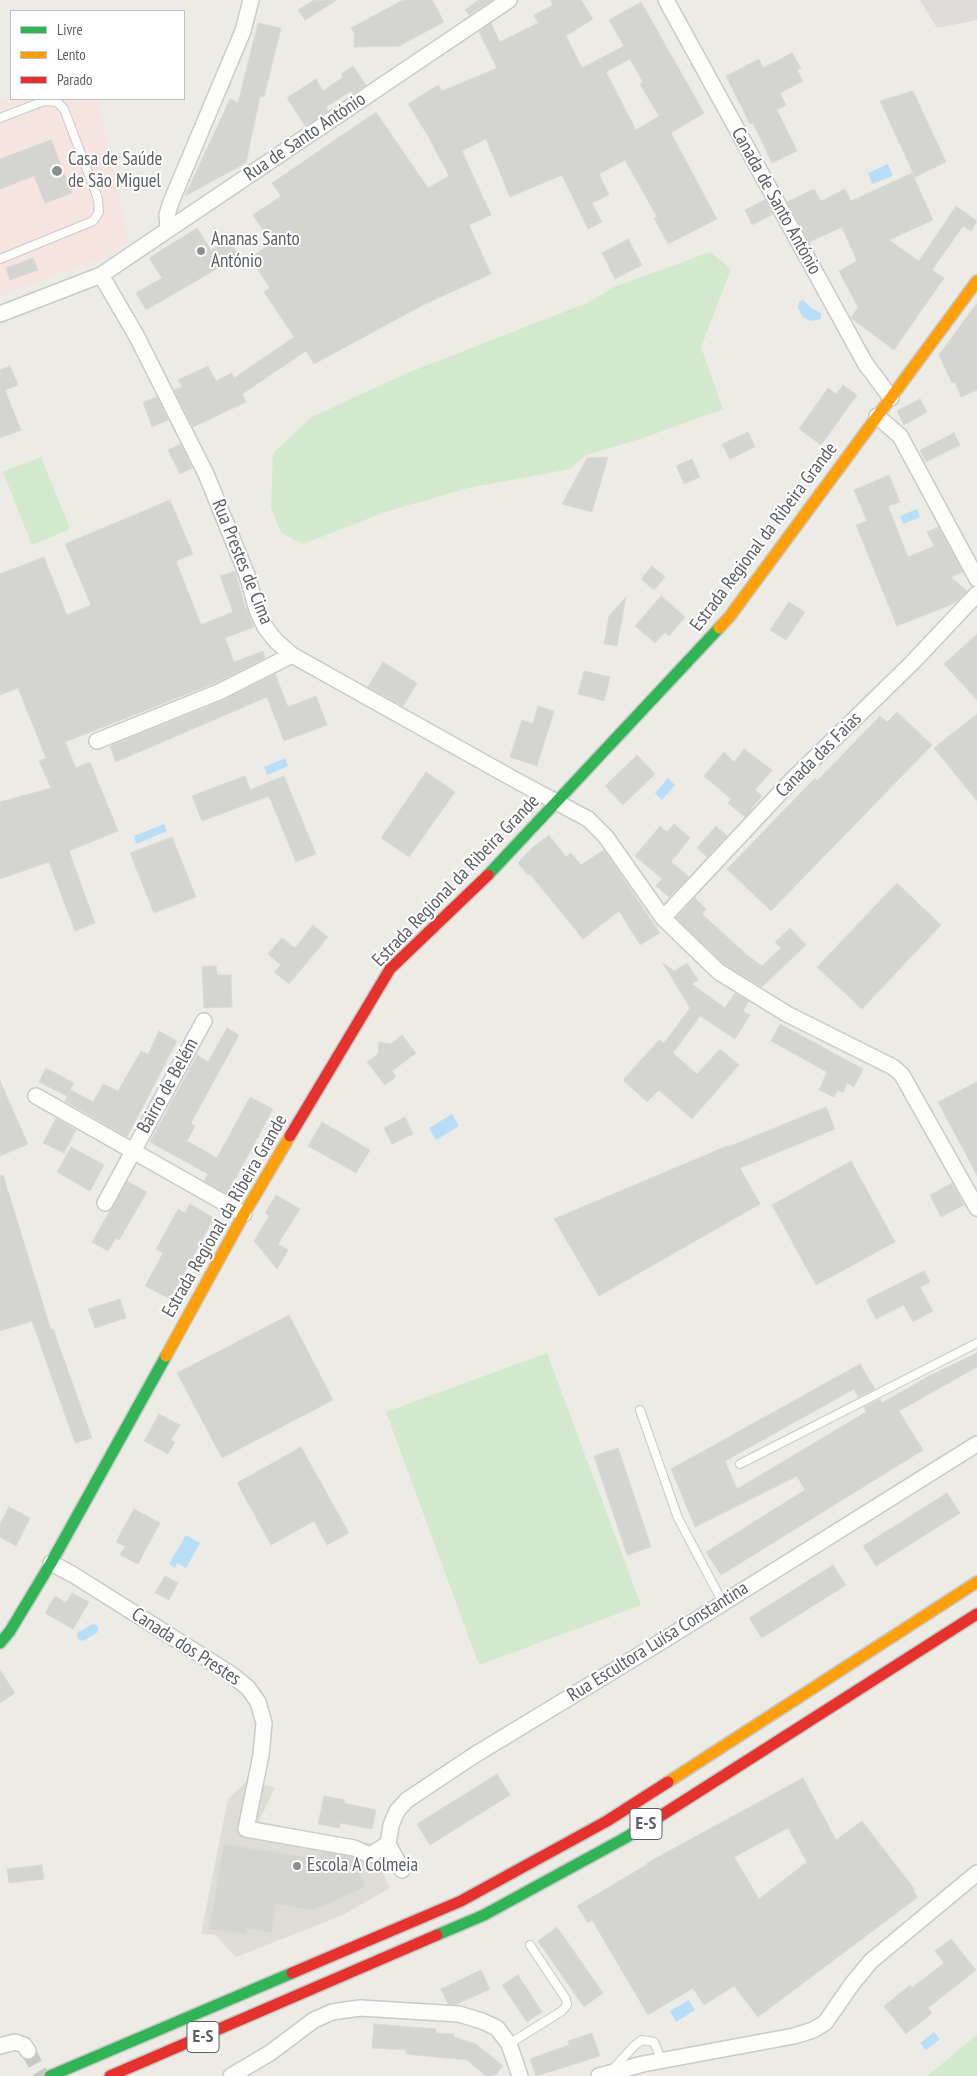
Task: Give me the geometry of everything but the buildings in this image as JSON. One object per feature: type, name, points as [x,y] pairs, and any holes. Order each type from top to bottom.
[{"type":"main road","name":"Estrada Regional da Ribeira Grande","points":[[0,1643],[10,1631],[51,1563],[244,1214],[390,969],[504,859],[730,616],[977,281]]},
{"type":"main road","name":"E-S","points":[[50,2076],[461,1901],[607,1821],[977,1582]]},
{"type":"main road","name":"E-S","points":[[110,2076],[484,1915],[625,1838],[977,1614]]},
{"type":"street","points":[[168,229],[167,215],[171,202],[243,31],[251,0]]},
{"type":"street","name":"Rua de Santo António","points":[[0,314],[101,275],[508,0]]},
{"type":"street","name":"Canada de Santo António","points":[[666,0],[865,363],[891,398]]},
{"type":"street","name":"Rua Prestes de Cima","points":[[101,275],[136,335],[206,474],[247,574],[257,610],[265,627],[276,640],[292,655],[588,819],[606,837],[663,918],[719,972],[787,1014],[894,1067],[902,1074],[977,1208]]},
{"type":"street","points":[[877,416],[900,436],[977,578]]},
{"type":"street","name":"Canada das Faias","points":[[663,918],[794,778],[912,663],[977,594]]},
{"type":"street","points":[[97,740],[219,692],[292,655]]},
{"type":"street","name":"Bairro de Belém","points":[[105,1203],[204,1021]]},
{"type":"street","name":"Bairro de Belém","points":[[36,1096],[244,1214]]},
{"type":"street","name":"Rua Escultora Luísa Constantina","points":[[388,1844],[391,1825],[397,1811],[406,1800],[481,1751],[723,1603],[977,1444]]},
{"type":"street","name":"Canada dos Prestes","points":[[51,1563],[231,1674],[248,1688],[258,1702],[264,1723],[246,1829],[354,1848],[370,1855],[388,1844]]},
{"type":"street","points":[[388,1844],[402,1870]]},
{"type":"street","points":[[604,2075],[662,2061],[794,2036],[826,2023],[852,1984],[871,1961],[977,1873]]},
{"type":"street","points":[[231,2076],[270,2053],[314,2020],[332,2012],[348,2009],[459,2014],[497,2028],[510,2044],[520,2076]]},
{"type":"street","points":[[0,2046],[15,2042],[24,2045],[28,2051]]},
{"type":"lane","points":[[0,118],[44,101],[57,102],[64,109],[98,199],[99,212],[93,221],[0,259]]},
{"type":"lane","points":[[740,1464],[977,1343]]},
{"type":"lane","points":[[640,1410],[678,1518],[723,1603]]},
{"type":"lane","points":[[510,2044],[562,2011],[567,2005],[566,1999],[530,1945]]},
{"type":"lane","points":[[604,2075],[642,2040],[654,2042],[659,2050],[662,2061]]},
{"type":"shaded area","points":[[920,0],[977,0],[977,20],[937,28]]},
{"type":"shaded area","name":"Casa de Saúde de São Miguel","points":[[10,96],[10,100],[98,100],[128,242],[104,257],[0,297],[0,100]]},
{"type":"shaded area","name":"Escola A Colmeia","points":[[248,1780],[275,1788],[259,1821],[369,1844],[390,1888],[343,1915],[236,1957],[215,1935],[201,1934],[228,1799]]},
{"type":"green space","points":[[710,252],[731,269],[701,347],[723,409],[640,439],[586,455],[570,469],[468,488],[385,512],[303,544],[281,533],[271,508],[273,453],[312,417],[407,373],[587,303],[614,287]]},
{"type":"green space","points":[[41,457],[70,529],[32,545],[3,472]]},
{"type":"green space","points":[[547,1353],[641,1605],[479,1665],[386,1412]]},
{"type":"green space","points":[[977,2035],[977,2076],[927,2076]]},
{"type":"water","points":[[888,164],[893,176],[872,184],[868,173]]},
{"type":"water","points":[[803,300],[811,308],[821,313],[821,319],[810,321],[803,317],[798,308],[799,302]]},
{"type":"water","points":[[917,509],[920,517],[903,524],[900,516]]},
{"type":"water","points":[[285,758],[288,766],[267,775],[264,767]]},
{"type":"water","points":[[668,778],[675,785],[662,800],[655,793]]},
{"type":"water","points":[[164,824],[167,831],[136,844],[134,836]]},
{"type":"water","points":[[452,1114],[459,1126],[436,1140],[429,1128]]},
{"type":"water","points":[[186,1535],[200,1543],[186,1568],[177,1563],[175,1568],[169,1564]]},
{"type":"water","points":[[93,1624],[98,1626],[98,1632],[83,1641],[78,1639],[77,1633]]},
{"type":"water","points":[[689,2000],[695,2010],[676,2022],[670,2011]]},
{"type":"water","points":[[934,2032],[940,2039],[926,2050],[920,2043]]},
{"type":"tunnel","points":[[28,2051],[42,2076]]},
{"type":"traffic: fast","points":[[488,875],[719,628]]},
{"type":"traffic: fast","points":[[0,1643],[10,1631],[51,1563],[166,1356]]},
{"type":"traffic: fast","points":[[437,1935],[484,1915],[651,1822]]},
{"type":"traffic: fast","points":[[50,2076],[292,1973]]},
{"type":"traffic: slow","points":[[719,628],[730,616],[977,281]]},
{"type":"traffic: slow","points":[[166,1356],[244,1214],[290,1136]]},
{"type":"traffic: slow","points":[[668,1782],[977,1582]]},
{"type":"traffic: jam","points":[[290,1136],[390,969],[488,875]]},
{"type":"traffic: jam","points":[[651,1822],[977,1614]]},
{"type":"traffic: jam","points":[[292,1973],[461,1901],[607,1821],[668,1782]]},
{"type":"traffic: jam","points":[[110,2076],[437,1935]]},
{"type":"place","name":"Casa de Saúde de São Miguel","points":[[57,171]]},
{"type":"place","name":"Ananas Santo António","points":[[201,251]]},
{"type":"place","name":"Escola A Colmeia","points":[[297,1866]]}]
